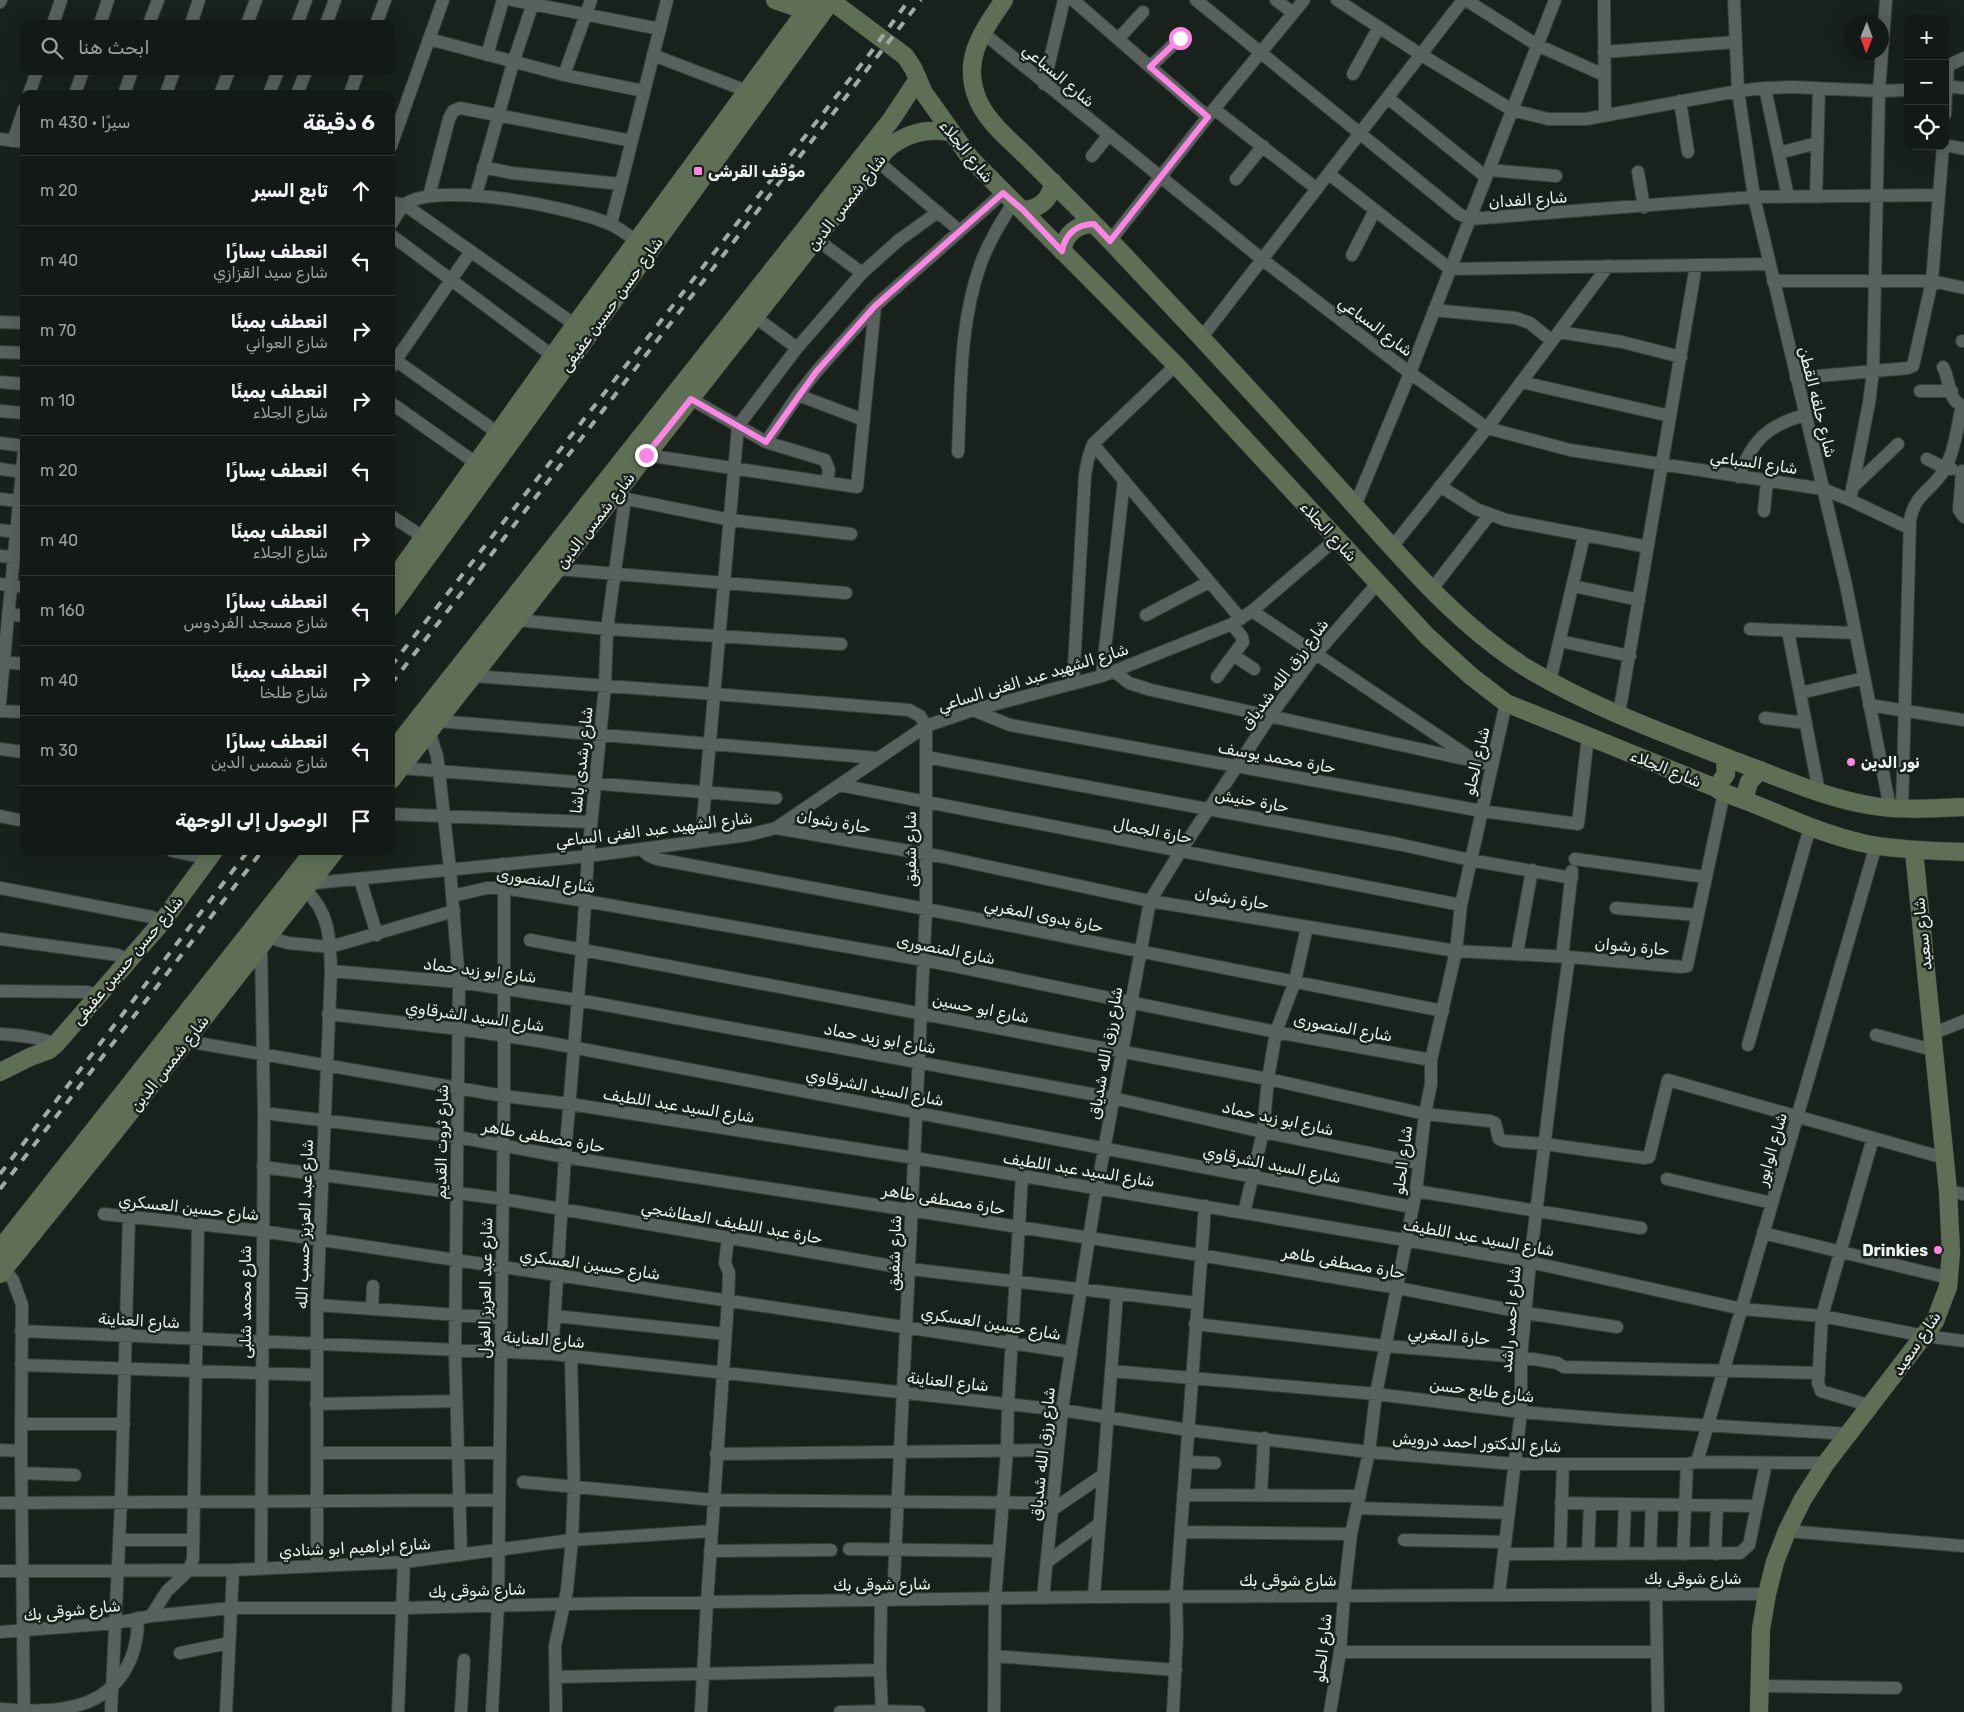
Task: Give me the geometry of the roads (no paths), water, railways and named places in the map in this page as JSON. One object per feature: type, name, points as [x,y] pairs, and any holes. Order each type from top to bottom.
[{"type":"street","points":[[54,20],[60,0]]},
{"type":"street","points":[[101,20],[108,0]]},
{"type":"street","points":[[150,20],[158,0]]},
{"type":"street","points":[[192,20],[199,0]]},
{"type":"street","points":[[248,20],[256,0]]},
{"type":"street","points":[[298,20],[306,0]]},
{"type":"street","points":[[328,20],[335,0]]},
{"type":"street","points":[[377,20],[384,0]]},
{"type":"street","points":[[395,135],[443,0]]},
{"type":"street","points":[[486,55],[503,0]]},
{"type":"street","points":[[512,0],[533,2],[660,28]]},
{"type":"street","points":[[564,75],[591,0]]},
{"type":"street","points":[[611,224],[667,0]]},
{"type":"street","name":"شارع الجلاء","points":[[775,0],[820,5],[905,56],[924,93],[971,159],[1176,365],[1377,584],[1450,658],[1506,703],[1810,826],[1876,845],[1914,850],[1964,852]]},
{"type":"street","name":"شارع الجلاء","points":[[1004,0],[982,32],[973,57],[973,84],[977,97],[990,120],[1053,182],[1202,337],[1392,547],[1451,610],[1474,630],[1498,649],[1550,681],[1619,714],[1819,792],[1854,802],[1896,808],[1964,807]]},
{"type":"street","points":[[1044,84],[1064,0]]},
{"type":"street","points":[[1073,0],[1150,67],[1211,113],[1263,146],[1317,189]]},
{"type":"street","name":"شارع الفدان","points":[[1196,0],[1460,214],[1470,219],[1754,198],[1938,195]]},
{"type":"street","points":[[1276,0],[1294,13]]},
{"type":"street","points":[[1110,241],[1211,113],[1304,0]]},
{"type":"street","points":[[1338,0],[1420,54],[1512,110],[1530,116],[1558,120],[1586,119],[1738,91],[1765,88],[1904,90]]},
{"type":"street","points":[[1202,337],[1388,98],[1420,54],[1465,0],[1537,45],[1604,75]]},
{"type":"street","points":[[1355,506],[1410,373],[1555,0]]},
{"type":"street","points":[[1604,0],[1605,116]]},
{"type":"street","name":"شارع حلقه القطن","points":[[1734,0],[1738,91],[1754,198],[1772,281],[1823,489],[1869,705],[1896,808]]},
{"type":"street","points":[[1851,494],[1868,411],[1873,372],[1875,196],[1879,91],[1886,0]]},
{"type":"street","points":[[476,195],[513,63],[533,2]]},
{"type":"street","name":"شارع حسن حسين عفيفى","points":[[643,246],[747,92],[820,5]]},
{"type":"street","name":"شارع حسن حسين عفيفى","points":[[395,590],[399,573],[430,541],[820,5]]},
{"type":"street","points":[[1118,39],[1142,12]]},
{"type":"street","points":[[1353,74],[1379,27]]},
{"type":"street","name":"شارع السباعي","points":[[982,32],[1262,260],[1410,373],[1487,428],[1570,450],[1851,494],[1910,528]]},
{"type":"street","points":[[1150,67],[1180,38]]},
{"type":"street","points":[[429,39],[513,63],[644,91]]},
{"type":"street","points":[[1604,52],[1735,42]]},
{"type":"street","points":[[653,55],[747,92]]},
{"type":"street","points":[[1949,66],[1964,58]]},
{"type":"street","points":[[30,90],[36,75]]},
{"type":"street","points":[[76,90],[82,75]]},
{"type":"street","points":[[125,90],[131,75]]},
{"type":"street","points":[[167,90],[173,75]]},
{"type":"street","points":[[222,90],[227,75]]},
{"type":"street","points":[[271,90],[276,75]]},
{"type":"street","points":[[299,90],[304,75]]},
{"type":"street","points":[[351,90],[357,75]]},
{"type":"street","name":"شارع شمس الدين","points":[[396,774],[557,570],[891,120],[918,79]]},
{"type":"street","points":[[1949,86],[1964,88]]},
{"type":"street","points":[[1765,88],[1788,197]]},
{"type":"street","points":[[1816,197],[1819,88]]},
{"type":"street","points":[[1388,98],[1487,174],[1556,176]]},
{"type":"street","points":[[1680,102],[1688,152]]},
{"type":"street","points":[[429,196],[451,115],[456,109],[464,107],[632,141]]},
{"type":"street","name":"شارع شمس الدين","points":[[395,748],[646,455],[892,144],[906,136],[928,130],[950,132]]},
{"type":"street","points":[[1092,156],[1108,136]]},
{"type":"street","points":[[0,138],[18,142]]},
{"type":"street","points":[[1779,154],[1817,143]]},
{"type":"street","points":[[1236,179],[1263,146]]},
{"type":"street","points":[[1949,147],[1964,149]]},
{"type":"street","points":[[1796,378],[1908,368],[1914,363],[1932,281],[1938,195],[1944,150]]},
{"type":"street","points":[[877,161],[960,231]]},
{"type":"street","points":[[483,167],[512,173],[621,184]]},
{"type":"street","points":[[1638,172],[1644,207]]},
{"type":"street","points":[[1329,174],[1450,269],[1769,264]]},
{"type":"street","points":[[766,442],[816,372],[875,306],[960,231],[1013,202],[1036,208],[1046,200],[1052,189],[1053,182]]},
{"type":"street","points":[[395,203],[405,204],[429,196],[476,195],[530,202],[611,224],[643,246]]},
{"type":"street","points":[[958,452],[964,345],[968,310],[980,265],[996,230],[1013,202]]},
{"type":"street","points":[[395,218],[405,204]]},
{"type":"street","points":[[405,204],[582,330]]},
{"type":"street","points":[[1352,255],[1375,210]]},
{"type":"street","points":[[701,841],[738,426],[797,348],[862,273],[899,240],[938,212]]},
{"type":"street","points":[[1062,251],[1066,238],[1075,229],[1088,224],[1094,224]]},
{"type":"street","points":[[395,238],[553,356]]},
{"type":"street","points":[[816,239],[862,273]]},
{"type":"street","points":[[395,358],[471,252]]},
{"type":"street","points":[[1619,714],[1696,265]]},
{"type":"street","points":[[1392,547],[1487,428],[1608,266]]},
{"type":"street","points":[[1772,281],[1932,281],[1964,288]]},
{"type":"street","points":[[646,455],[857,487],[875,306]]},
{"type":"street","points":[[1434,310],[1516,318],[1555,336],[1622,342],[1681,357]]},
{"type":"street","points":[[755,317],[797,348]]},
{"type":"street","points":[[0,322],[20,323]]},
{"type":"street","name":"شارع حسن حسين عفيفى","points":[[504,438],[553,356],[582,330]]},
{"type":"street","points":[[0,352],[20,353]]},
{"type":"street","points":[[395,362],[504,438]]},
{"type":"street","points":[[1073,684],[1085,475],[1088,459],[1093,444],[1176,365]]},
{"type":"street","points":[[1896,808],[1905,712],[1910,528],[1914,505],[1945,468],[1963,406],[1956,403],[1948,376],[1943,367]]},
{"type":"street","points":[[0,382],[20,384]]},
{"type":"street","points":[[1521,382],[1670,416]]},
{"type":"street","points":[[1920,391],[1952,391]]},
{"type":"street","points":[[798,395],[864,420]]},
{"type":"street","points":[[691,399],[766,442],[825,460],[829,470],[827,482]]},
{"type":"street","points":[[395,406],[482,468]]},
{"type":"street","points":[[0,411],[20,413]]},
{"type":"street","points":[[1740,476],[1745,458],[1756,442],[1770,429],[1786,420],[1805,415]]},
{"type":"street","points":[[0,443],[20,446]]},
{"type":"street","points":[[1093,444],[1210,582],[1237,622],[1243,642],[1217,677]]},
{"type":"street","points":[[1851,494],[1898,444]]},
{"type":"street","points":[[1927,459],[1945,468],[1963,471],[1959,510],[1964,516]]},
{"type":"street","points":[[0,470],[20,472]]},
{"type":"street","points":[[1102,676],[1124,480]]},
{"type":"street","points":[[1764,511],[1767,481]]},
{"type":"street","points":[[1440,486],[1460,500],[1490,514],[1524,525],[1648,547]]},
{"type":"street","points":[[0,702],[5,616],[12,585],[14,557],[20,532],[20,491]]},
{"type":"street","points":[[612,496],[731,520],[851,534]]},
{"type":"street","name":"شارع رشدى باشا","points":[[552,1354],[588,856],[601,734],[607,629],[614,574],[612,496]]},
{"type":"street","points":[[0,499],[19,501]]},
{"type":"street","points":[[1432,589],[1490,514]]},
{"type":"street","points":[[395,519],[430,541]]},
{"type":"street","points":[[0,530],[20,532]]},
{"type":"street","points":[[1550,681],[1584,536]]},
{"type":"street","name":"شارع الشهيد عبد الغنى الساعي","points":[[288,884],[307,887],[450,869],[588,856],[748,835],[776,828],[926,726],[973,710],[1115,672],[1237,622],[1336,539]]},
{"type":"street","points":[[0,556],[14,557]]},
{"type":"street","points":[[557,570],[846,594]]},
{"type":"street","points":[[1146,615],[1210,582]]},
{"type":"street","name":"شارع رزق الله شدياق","points":[[1043,1598],[1062,1410],[1097,1188],[1150,902],[1180,852],[1271,715],[1315,655],[1377,584]]},
{"type":"street","points":[[1573,586],[1639,600]]},
{"type":"street","points":[[1252,611],[1474,760]]},
{"type":"street","points":[[5,616],[20,616]]},
{"type":"street","points":[[517,620],[607,629],[841,644]]},
{"type":"street","points":[[1750,629],[1855,633]]},
{"type":"street","points":[[1788,631],[1819,792]]},
{"type":"street","points":[[1560,641],[1630,656]]},
{"type":"street","points":[[1233,655],[1254,669]]},
{"type":"street","points":[[3,656],[20,662]]},
{"type":"street","points":[[1115,672],[1129,683],[1151,690],[1492,765]]},
{"type":"street","points":[[473,676],[908,710],[920,716],[926,726]]},
{"type":"street","points":[[1800,693],[1864,678]]},
{"type":"street","name":"شارع الحلو","points":[[1330,1712],[1340,1652],[1351,1534],[1369,1452],[1376,1394],[1416,1191],[1425,1114],[1431,1084],[1431,1060],[1456,951],[1460,905],[1506,703]]},
{"type":"street","points":[[1869,705],[1964,720]]},
{"type":"street","name":"حارة محمد يوسف","points":[[973,710],[1010,725],[1482,811],[1578,824],[1588,736]]},
{"type":"street","points":[[0,711],[20,712]]},
{"type":"street","points":[[1765,718],[1806,723]]},
{"type":"street","points":[[434,726],[601,734],[878,758]]},
{"type":"street","name":"شارع ثروت القديم","points":[[434,726],[450,869],[459,982],[455,1350],[460,1555]]},
{"type":"street","name":"شارع شفيق","points":[[882,1711],[880,1670],[887,1600],[896,1550],[902,1393],[908,1326],[922,1013],[926,909],[926,726]]},
{"type":"street","points":[[0,749],[20,752]]},
{"type":"street","name":"حارة حنيش","points":[[926,757],[1398,844],[1470,860],[1532,870],[1573,869],[1705,877]]},
{"type":"street","points":[[1616,908],[1697,915],[1720,791],[1726,774],[1726,757]]},
{"type":"street","points":[[1744,800],[1749,782],[1760,770]]},
{"type":"street","points":[[396,774],[440,772],[776,798]]},
{"type":"street","name":"حارة الجمال","points":[[840,785],[1460,905]]},
{"type":"street","points":[[395,814],[591,822]]},
{"type":"street","points":[[0,816],[20,820]]},
{"type":"street","points":[[1748,1045],[1810,826]]},
{"type":"street","name":"حارة رشوان","points":[[776,828],[926,854],[1150,902],[1456,951],[1687,966],[1697,915]]},
{"type":"street","name":"شارع الوابور","points":[[1683,1554],[1685,1505],[1692,1463],[1708,1424],[1742,1310],[1876,845]]},
{"type":"street","name":"حارة بدوى المغربي","points":[[641,849],[657,859],[1140,950],[1443,1011]]},
{"type":"street","name":"شارع سعيد","points":[[1759,1712],[1761,1629],[1775,1562],[1787,1531],[1803,1499],[1826,1463],[1935,1321],[1949,1278],[1956,1192],[1944,1158],[1914,850]]},
{"type":"street","name":"شارع حسن حسين عفيفى","points":[[157,920],[196,855]]},
{"type":"street","name":"شارع حسن حسين عفيفى","points":[[0,1072],[30,1056],[50,1042],[157,920],[211,855]]},
{"type":"street","name":"شارع شمس الدين","points":[[0,1249],[311,855]]},
{"type":"street","name":"شارع شمس الدين","points":[[1,1269],[186,1041],[332,855]]},
{"type":"street","name":"شارع عبد العزيز الغول","points":[[492,1712],[498,1606],[503,1198],[504,888],[502,864]]},
{"type":"street","name":"شارع احمد راشد","points":[[1499,1594],[1521,1412],[1521,1358],[1530,1262],[1538,1212],[1558,1034],[1573,869]]},
{"type":"street","points":[[1517,954],[1532,870]]},
{"type":"street","points":[[360,879],[377,934]]},
{"type":"street","name":"شارع عبد العزيز حسب الله","points":[[307,887],[324,916],[330,947],[331,971],[317,1305],[318,1566]]},
{"type":"street","points":[[0,888],[157,920]]},
{"type":"street","name":"شارع المنصورى","points":[[452,896],[487,888],[504,888],[585,901],[924,960],[1276,1032],[1431,1060]]},
{"type":"street","points":[[265,941],[330,947],[454,911]]},
{"type":"street","points":[[1244,1213],[1263,1132],[1268,1079],[1276,1032],[1295,981],[1307,927]]},
{"type":"street","points":[[0,939],[124,958]]},
{"type":"street","name":"شارع ابو حسين","points":[[530,940],[1268,1079],[1425,1114],[1490,1121],[1498,1126],[1500,1139],[1504,1141],[1545,1144]]},
{"type":"street","name":"شارع محمد شلبى","points":[[261,1568],[264,1112],[262,1056],[265,941]]},
{"type":"street","name":"شارع ابو زيد حماد","points":[[331,971],[459,982],[578,1000],[1113,1098],[1263,1132],[1419,1163]]},
{"type":"street","points":[[0,991],[93,994]]},
{"type":"street","name":"شارع السيد الشرقاوي","points":[[328,1014],[504,1035],[1412,1207]]},
{"type":"street","points":[[1876,1035],[1932,1042],[1964,1021]]},
{"type":"street","points":[[0,1034],[20,1035],[50,1042]]},
{"type":"street","name":"شارع السيد عبد اللطيف","points":[[186,1041],[262,1056],[504,1096],[570,1104],[915,1158],[1205,1206],[1530,1262],[1742,1310],[1822,1316],[1925,1336],[1964,1341]]},
{"type":"street","points":[[1545,1144],[1645,1158],[1650,1157],[1668,1080],[1944,1158]]},
{"type":"street","name":"حارة مصطفى طاهر","points":[[264,1112],[458,1137],[565,1157],[1200,1255],[1398,1288],[1526,1313],[1618,1327]]},
{"type":"street","points":[[1871,1406],[1821,1391],[1819,1387],[1819,1373],[1822,1316],[1873,1138]]},
{"type":"street","name":"حارة عبد اللطيف العطاشجي","points":[[263,1167],[503,1198],[910,1269],[1197,1303]]},
{"type":"street","points":[[994,1712],[995,1599],[1007,1451],[1008,1404],[1022,1176]]},
{"type":"street","points":[[1667,1179],[1772,1203]]},
{"type":"street","points":[[1416,1191],[1641,1228]]},
{"type":"street","points":[[1173,1712],[1176,1670],[1176,1596],[1205,1206]]},
{"type":"street","name":"شارع حسين العسكري","points":[[104,1214],[262,1232],[908,1326],[1071,1352]]},
{"type":"street","points":[[111,1712],[120,1540],[129,1216]]},
{"type":"street","points":[[152,1616],[168,1591],[189,1570],[193,1559],[198,1224]]},
{"type":"street","points":[[1763,1233],[1949,1278]]},
{"type":"street","points":[[701,1712],[716,1454],[728,1301],[729,1273],[724,1263],[728,1238]]},
{"type":"street","points":[[1,1269],[13,1280],[22,1305],[21,1473],[24,1711]]},
{"type":"street","points":[[372,1308],[373,1286]]},
{"type":"street","points":[[1094,1597],[1117,1294]]},
{"type":"street","points":[[317,1305],[501,1318]]},
{"type":"street","points":[[555,1316],[725,1334]]},
{"type":"street","name":"حارة المغربي","points":[[1195,1324],[1386,1346],[1558,1362],[1564,1367],[1819,1373]]},
{"type":"street","name":"شارع العناينة","points":[[22,1331],[552,1354],[1062,1410],[1108,1417]]},
{"type":"street","points":[[556,1712],[555,1646],[570,1574],[572,1540],[574,1486],[571,1356]]},
{"type":"street","points":[[21,1365],[317,1376]]},
{"type":"street","name":"شارع طايع حسن","points":[[1111,1371],[1376,1394],[1521,1412],[1850,1434]]},
{"type":"street","points":[[316,1404],[456,1401]]},
{"type":"street","name":"شارع الدكتور احمد درويش","points":[[1108,1417],[1188,1430],[1369,1452],[1515,1464],[1826,1463]]},
{"type":"street","points":[[21,1424],[124,1424]]},
{"type":"street","points":[[1261,1494],[1264,1438]]},
{"type":"street","points":[[0,1450],[21,1450]]},
{"type":"street","points":[[716,1454],[1058,1450]]},
{"type":"street","points":[[317,1453],[499,1453]]},
{"type":"street","points":[[1186,1462],[1216,1463]]},
{"type":"street","points":[[1404,1540],[1560,1554],[1740,1553],[1749,1545],[1766,1463]]},
{"type":"street","points":[[1560,1554],[1563,1464]]},
{"type":"street","points":[[21,1473],[75,1475]]},
{"type":"street","points":[[523,1482],[714,1500],[1003,1503],[1052,1507],[1103,1474]]},
{"type":"street","points":[[1184,1495],[1261,1494],[1509,1513]]},
{"type":"street","points":[[0,1503],[499,1500]]},
{"type":"street","points":[[1561,1503],[1757,1506]]},
{"type":"street","points":[[1588,1554],[1590,1504]]},
{"type":"street","points":[[1623,1554],[1625,1504]]},
{"type":"street","points":[[1650,1554],[1652,1505]]},
{"type":"street","points":[[1715,1554],[1717,1506]]},
{"type":"street","points":[[1047,1562],[1099,1524]]},
{"type":"street","name":"شارع ابراهيم ابو شنادي","points":[[0,1571],[233,1570],[404,1562],[572,1540],[711,1531]]},
{"type":"street","points":[[1787,1531],[1964,1546]]},
{"type":"street","points":[[1181,1532],[1351,1534]]},
{"type":"street","points":[[120,1540],[193,1540]]},
{"type":"street","points":[[849,1549],[999,1550]]},
{"type":"street","points":[[710,1551],[831,1550]]},
{"type":"street","points":[[398,1712],[404,1562]]},
{"type":"street","points":[[226,1712],[233,1570]]},
{"type":"street","points":[[1656,1594],[1658,1712]]},
{"type":"street","name":"شارع شوقى بك","points":[[0,1632],[23,1632],[116,1623],[152,1616],[231,1608],[403,1608],[564,1604],[1176,1596],[1767,1594]]},
{"type":"street","points":[[0,1709],[24,1711],[65,1708],[87,1703],[113,1687],[122,1676],[132,1655],[138,1633],[138,1618]]},
{"type":"street","points":[[180,1653],[229,1644]]},
{"type":"street","points":[[1340,1652],[1657,1652]]},
{"type":"street","points":[[994,1656],[1176,1670]]},
{"type":"street","points":[[461,1712],[464,1660]]},
{"type":"street","points":[[556,1676],[703,1675],[880,1670]]},
{"type":"street","points":[[1759,1686],[1896,1688]]},
{"type":"street","points":[[840,1712],[919,1712]]},
{"type":"railway","points":[[395,661],[871,52],[909,0]]},
{"type":"railway","points":[[395,679],[921,0]]},
{"type":"railway","points":[[0,1174],[245,855]]},
{"type":"railway","points":[[0,1189],[259,855]]},
{"type":"place","name":"موقف القرشى","points":[[698,171]]},
{"type":"place","name":"نور الدين","points":[[1851,762]]},
{"type":"place","name":"Drinkies","points":[[1938,1250]]}]
